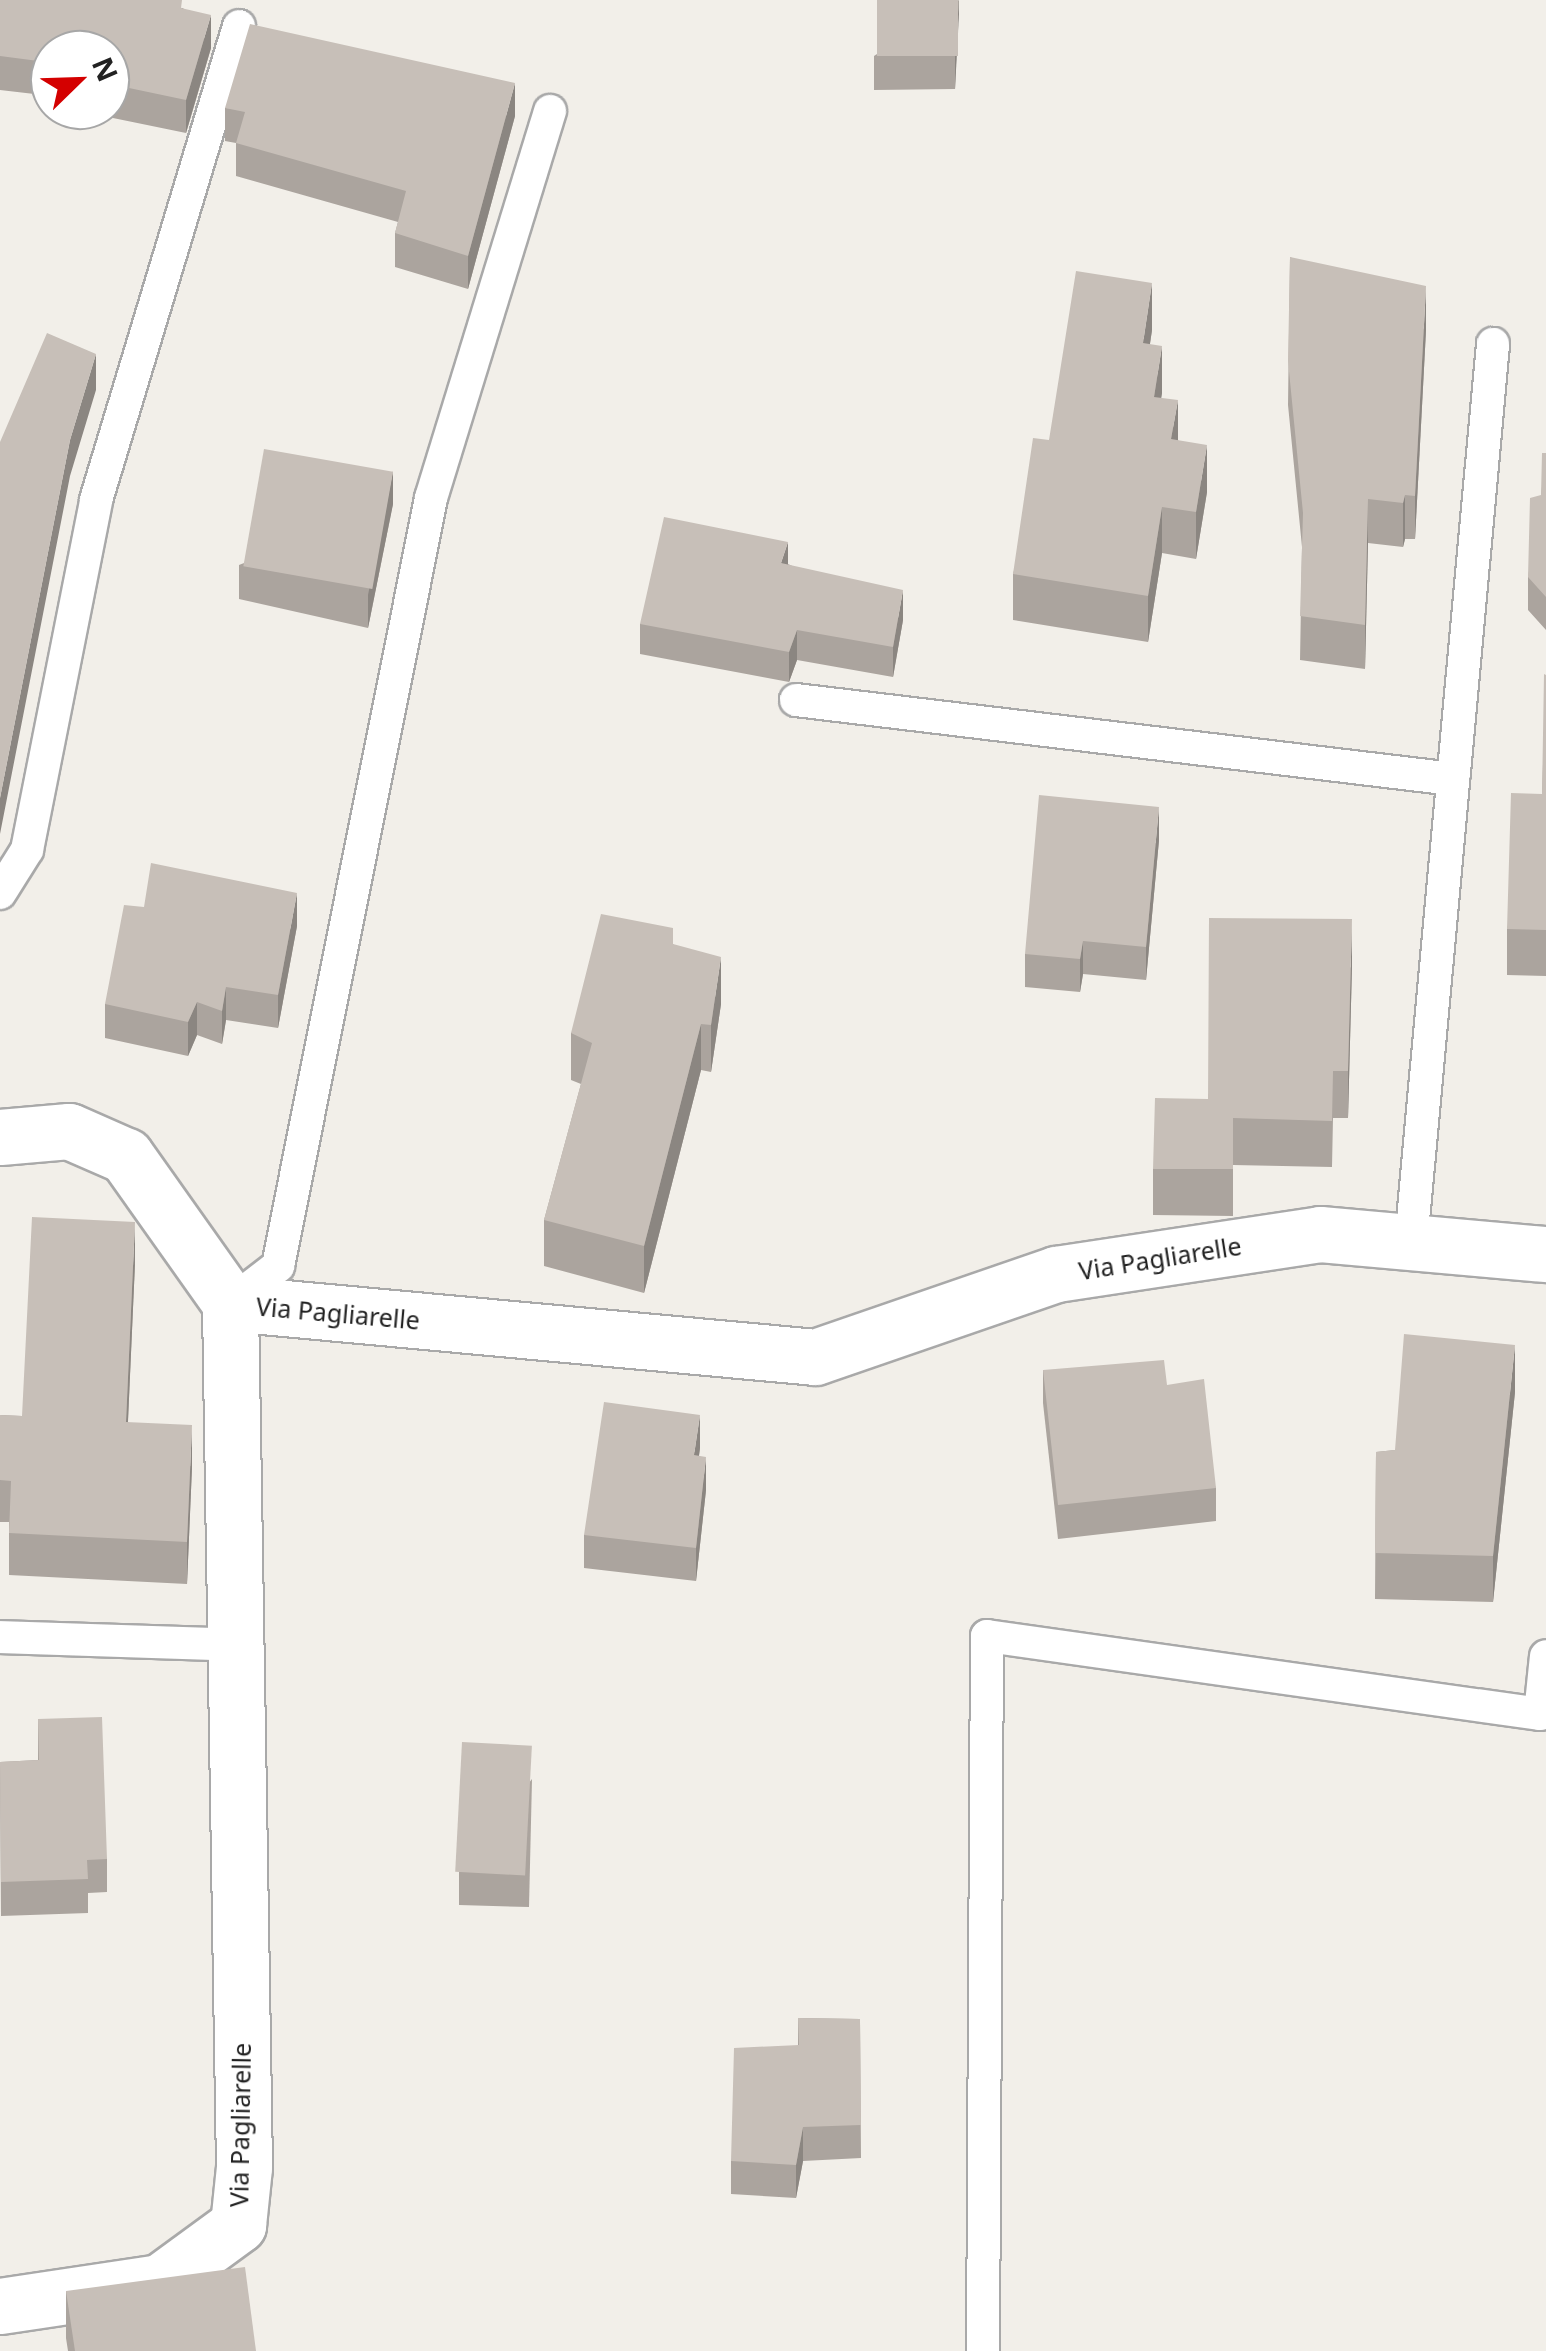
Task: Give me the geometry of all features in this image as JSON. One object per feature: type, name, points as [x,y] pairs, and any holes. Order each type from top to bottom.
[{"type":"street","points":[[0,1137],[68,1131],[126,1156],[230,1303]]},
{"type":"street","name":"Via Pagliarelle","points":[[0,2306],[160,2282],[238,2224],[244,2167],[230,1303],[815,1357],[1056,1274],[1320,1234],[1546,1254]]},
{"type":"lane","points":[[0,892],[26,850],[96,500],[240,26]]},
{"type":"lane","points":[[230,1303],[278,1266],[431,498],[550,111]]},
{"type":"lane","points":[[1411,1242],[1494,344]]},
{"type":"lane","points":[[796,700],[1453,779]]},
{"type":"lane","points":[[983,2351],[986,1636],[1540,1714],[1546,1656]]},
{"type":"lane","points":[[0,1637],[236,1645]]},
{"type":"building","points":[[0,0],[182,0],[181,8],[211,15],[186,100],[130,88],[130,30],[30,30],[30,60],[0,56]]},
{"type":"building","points":[[877,0],[958,0],[958,56],[877,56]]},
{"type":"building","points":[[250,24],[515,83],[468,256],[395,233],[406,191],[236,143],[245,112],[225,108]]},
{"type":"building","points":[[1290,257],[1426,286],[1415,496],[1405,495],[1403,503],[1368,499],[1365,625],[1300,616],[1303,513],[1288,361]]},
{"type":"building","points":[[1076,271],[1152,283],[1143,343],[1162,346],[1154,397],[1178,400],[1171,439],[1207,445],[1196,512],[1162,507],[1148,596],[1013,574],[1033,438],[1049,440]]},
{"type":"building","points":[[47,333],[96,354],[70,440],[0,798],[0,442]]},
{"type":"building","points":[[264,449],[393,472],[372,589],[243,566]]},
{"type":"building","points":[[1542,453],[1546,453],[1546,597],[1528,577],[1530,498],[1541,495]]},
{"type":"building","points":[[664,517],[788,542],[781,563],[903,590],[893,647],[797,630],[789,652],[640,624]]},
{"type":"building","points":[[1544,674],[1546,930],[1507,929],[1511,793],[1542,794]]},
{"type":"building","points":[[1039,795],[1159,807],[1146,947],[1083,941],[1080,959],[1025,954]]},
{"type":"building","points":[[151,863],[297,893],[278,995],[226,987],[222,1011],[197,1002],[188,1022],[105,1004],[124,905],[144,907]]},
{"type":"building","points":[[601,914],[673,928],[673,944],[721,957],[711,1025],[701,1024],[644,1246],[544,1220],[592,1043],[571,1033]]},
{"type":"building","points":[[1209,918],[1352,919],[1348,1071],[1333,1071],[1332,1121],[1233,1118],[1233,1169],[1153,1169],[1155,1098],[1208,1099]]},
{"type":"building","points":[[32,1217],[135,1222],[126,1422],[192,1425],[187,1542],[9,1533],[11,1481],[0,1480],[0,1415],[22,1416]]},
{"type":"building","points":[[1404,1334],[1515,1345],[1493,1556],[1375,1553],[1376,1452],[1395,1450]]},
{"type":"building","points":[[1164,1360],[1167,1385],[1204,1379],[1216,1488],[1058,1505],[1043,1370]]},
{"type":"building","points":[[604,1402],[700,1415],[694,1455],[706,1457],[696,1548],[584,1535]]},
{"type":"building","points":[[102,1717],[107,1859],[87,1860],[88,1879],[1,1882],[0,1762],[39,1760],[38,1719]]},
{"type":"building","points":[[462,1742],[532,1746],[525,1875],[455,1872]]},
{"type":"building","points":[[798,2018],[860,2019],[861,2125],[803,2127],[796,2165],[731,2161],[734,2048],[799,2045]]},
{"type":"building","points":[[245,2267],[256,2351],[75,2351],[66,2291]]}]
